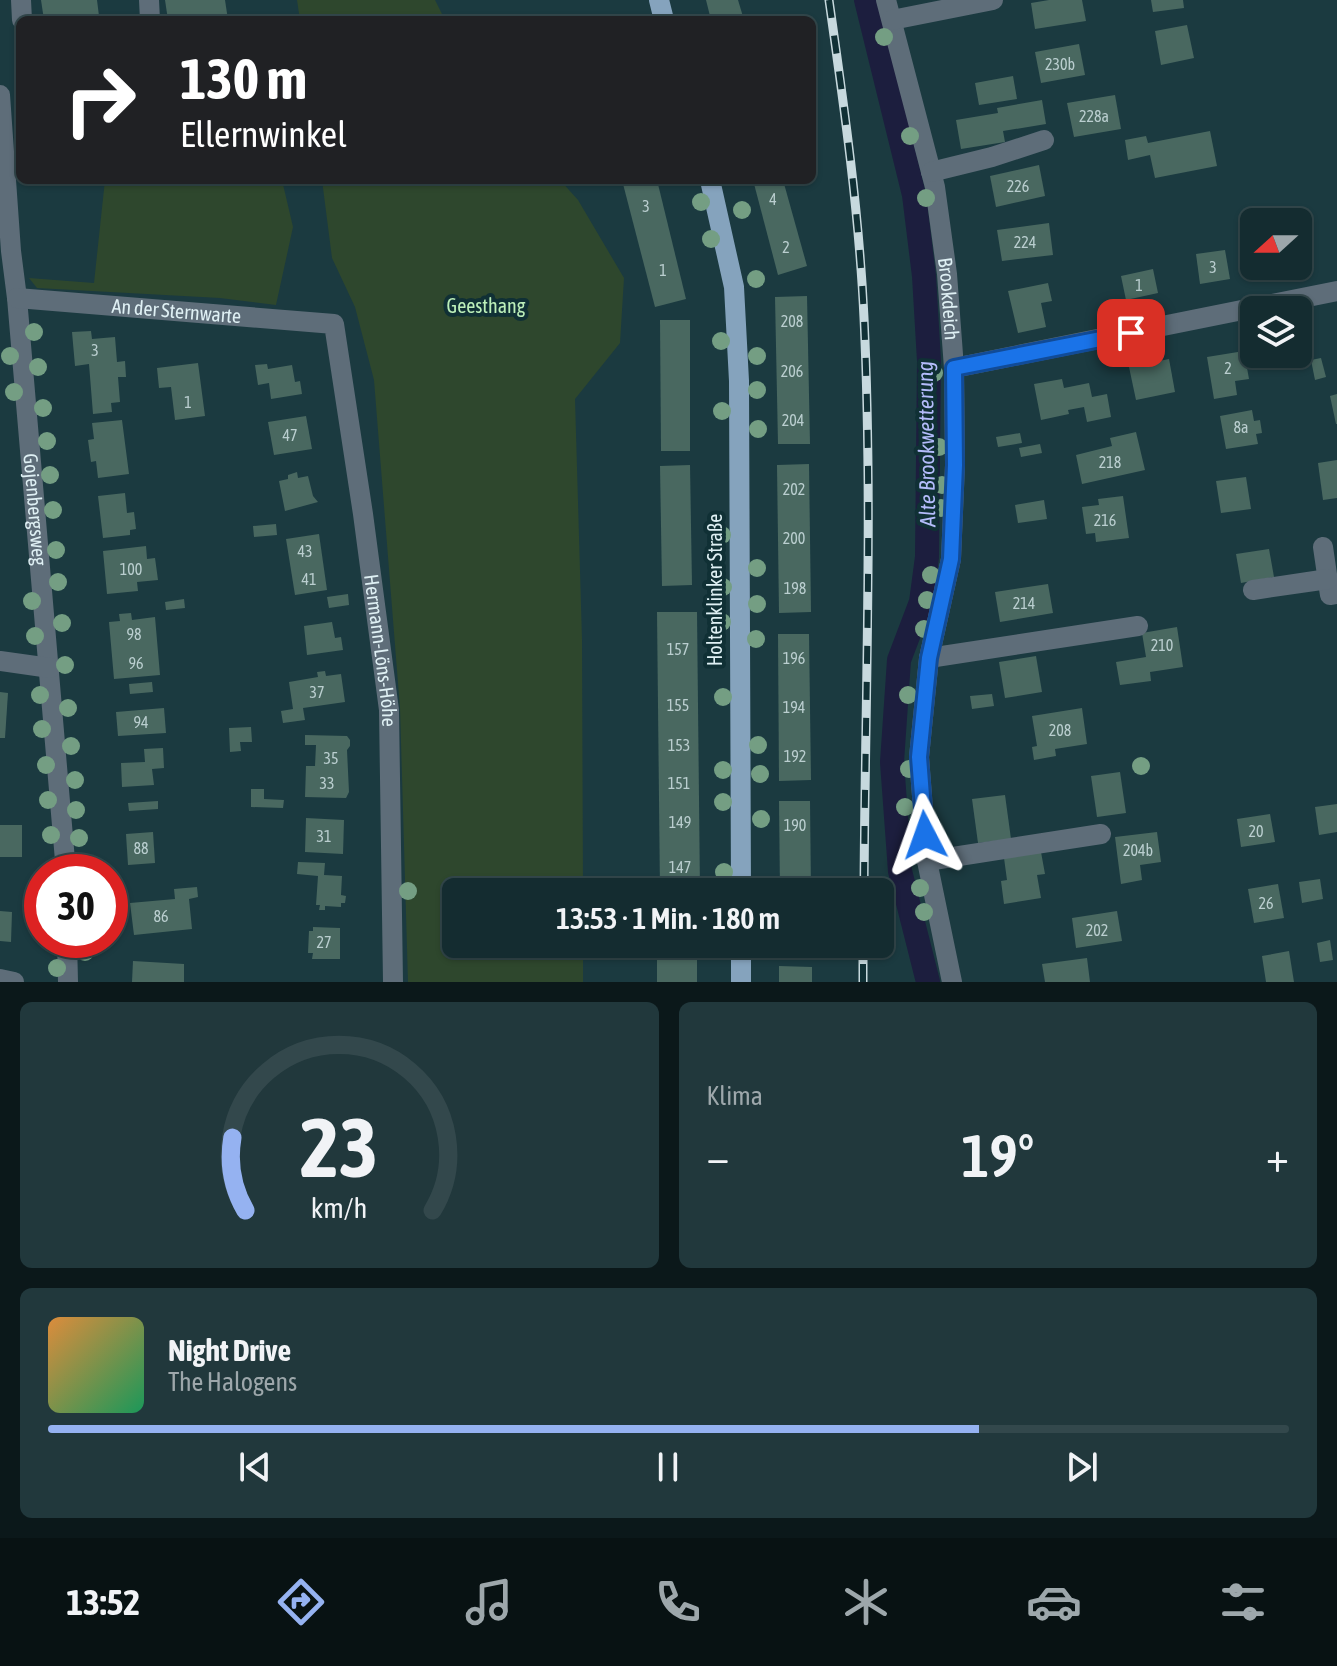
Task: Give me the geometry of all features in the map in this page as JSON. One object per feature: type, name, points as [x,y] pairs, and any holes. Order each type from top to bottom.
[{"type":"main road","name":"Holtenklinker Straße","points":[[711,184],[734,287],[739,397],[741,878]]},
{"type":"main road","points":[[741,958],[741,982]]},
{"type":"street","points":[[889,10],[993,0]]},
{"type":"street","name":"Brookdeich","points":[[889,10],[931,172],[947,274],[954,368],[955,465],[951,559],[929,658],[919,757],[927,861],[952,982]]},
{"type":"street","name":"Gojenbergsweg","points":[[0,95],[12,304],[50,668],[65,854]]},
{"type":"street","points":[[931,172],[1044,140]]},
{"type":"street","points":[[954,368],[1337,291]]},
{"type":"street","name":"An der Sternwarte","points":[[12,304],[334,324]]},
{"type":"street","name":"Hermann-Löns-Höhe","points":[[334,324],[389,710],[393,982]]},
{"type":"street","points":[[1253,590],[1332,586],[1323,547]]},
{"type":"street","points":[[929,658],[1138,626]]},
{"type":"street","points":[[0,661],[50,668]]},
{"type":"street","points":[[927,861],[1101,834]]},
{"type":"street","points":[[67,958],[68,982]]},
{"type":"street","points":[[0,979],[14,982]]},
{"type":"green space","points":[[297,0],[435,0],[443,16],[299,16]]},
{"type":"green space","points":[[105,184],[283,184],[293,227],[276,305],[220,298],[37,288],[29,278],[94,283]]},
{"type":"green space","name":"Geesthang","points":[[323,184],[564,184],[578,200],[624,278],[620,343],[575,399],[582,639],[583,878],[442,878],[442,958],[583,958],[583,982],[408,982],[400,708],[374,380],[355,307],[332,258]]},
{"type":"building","points":[[41,0],[97,0],[99,16],[43,16]]},
{"type":"building","points":[[165,0],[225,0],[227,16],[167,16]]},
{"type":"building","points":[[706,0],[738,0],[743,16],[710,16]]},
{"type":"building","points":[[1082,0],[1086,21],[1035,29],[1031,3]]},
{"type":"building","points":[[1151,0],[1183,0],[1184,8],[1153,12]]},
{"type":"building","points":[[1187,25],[1194,58],[1161,65],[1155,31]]},
{"type":"building","points":[[1079,44],[1085,75],[1041,83],[1035,52]]},
{"type":"building","points":[[1013,76],[1017,99],[979,105],[975,83]]},
{"type":"building","points":[[1115,95],[1121,129],[1074,137],[1067,103]]},
{"type":"building","points":[[1042,100],[1046,124],[1003,131],[1005,142],[961,149],[956,120],[998,113],[997,108]]},
{"type":"building","points":[[1210,131],[1217,166],[1155,178],[1150,155],[1128,160],[1125,140],[1146,136],[1148,143]]},
{"type":"building","points":[[1039,165],[1045,196],[996,207],[990,176]]},
{"type":"building","points":[[623,184],[658,184],[686,299],[655,307]]},
{"type":"building","points":[[754,184],[784,184],[807,266],[778,275]]},
{"type":"building","points":[[1049,223],[1053,255],[1002,261],[997,230]]},
{"type":"building","points":[[1225,250],[1230,279],[1200,284],[1196,254]]},
{"type":"building","points":[[1153,269],[1158,293],[1126,300],[1121,276]]},
{"type":"building","points":[[1048,283],[1052,301],[1041,303],[1046,327],[1018,333],[1008,291]]},
{"type":"building","points":[[807,296],[810,444],[778,444],[775,297]]},
{"type":"building","points":[[660,320],[690,320],[690,451],[661,451]]},
{"type":"building","points":[[91,331],[92,339],[115,337],[117,362],[125,361],[126,377],[118,377],[120,402],[111,403],[112,412],[93,414],[89,364],[75,366],[72,332]]},
{"type":"building","points":[[1240,352],[1240,368],[1247,368],[1249,379],[1235,381],[1237,395],[1214,399],[1207,357]]},
{"type":"building","points":[[1321,358],[1326,377],[1315,380],[1312,360]]},
{"type":"building","points":[[1169,359],[1175,392],[1136,400],[1129,367]]},
{"type":"building","points":[[198,363],[205,416],[175,420],[171,387],[159,388],[157,368]]},
{"type":"building","points":[[267,364],[268,369],[292,365],[295,382],[300,381],[302,394],[271,399],[269,383],[258,385],[255,365]]},
{"type":"building","points":[[1062,379],[1064,388],[1089,383],[1092,397],[1107,394],[1111,417],[1087,422],[1084,407],[1041,420],[1034,384]]},
{"type":"building","points":[[1337,394],[1337,424],[1336,424],[1330,396]]},
{"type":"building","points":[[1252,410],[1254,421],[1260,420],[1262,433],[1256,434],[1258,444],[1226,449],[1220,416]]},
{"type":"building","points":[[306,416],[312,449],[274,455],[268,422]]},
{"type":"building","points":[[122,420],[129,474],[98,478],[96,461],[91,462],[88,440],[94,439],[92,423]]},
{"type":"building","points":[[1136,432],[1145,470],[1082,484],[1076,455],[1112,446],[1110,438]]},
{"type":"building","points":[[1020,433],[1022,443],[998,447],[996,437]]},
{"type":"building","points":[[1040,444],[1042,453],[1021,457],[1019,448]]},
{"type":"building","points":[[1337,460],[1337,498],[1323,500],[1318,463]]},
{"type":"building","points":[[809,464],[811,612],[779,613],[777,465]]},
{"type":"building","points":[[690,465],[692,585],[662,586],[660,466]]},
{"type":"building","points":[[297,472],[298,478],[308,476],[313,496],[318,502],[285,511],[279,481]]},
{"type":"building","points":[[1246,477],[1251,509],[1221,513],[1216,481]]},
{"type":"building","points":[[125,493],[127,513],[134,512],[136,529],[130,530],[130,535],[103,538],[98,496]]},
{"type":"building","points":[[1123,496],[1129,538],[1096,542],[1095,533],[1086,534],[1082,507],[1099,505],[1098,499]]},
{"type":"building","points":[[1044,500],[1047,519],[1018,523],[1015,505]]},
{"type":"building","points":[[276,524],[277,535],[254,537],[253,526]]},
{"type":"building","points":[[319,534],[327,590],[295,595],[286,539]]},
{"type":"building","points":[[146,546],[147,559],[155,558],[158,580],[137,582],[138,591],[107,594],[103,551]]},
{"type":"building","points":[[1269,549],[1274,577],[1241,583],[1236,554]]},
{"type":"building","points":[[1048,584],[1053,613],[1000,622],[995,592]]},
{"type":"building","points":[[348,594],[349,605],[329,608],[327,597]]},
{"type":"building","points":[[184,599],[185,608],[166,610],[165,602]]},
{"type":"building","points":[[657,612],[697,612],[700,878],[660,878]]},
{"type":"building","points":[[131,613],[132,620],[155,617],[160,675],[114,679],[109,622],[120,621],[119,614]]},
{"type":"building","points":[[332,622],[335,638],[341,637],[343,650],[307,655],[304,626]]},
{"type":"building","points":[[1177,627],[1183,667],[1150,672],[1151,681],[1120,685],[1116,662],[1146,657],[1142,633]]},
{"type":"building","points":[[778,634],[809,634],[811,780],[779,781]]},
{"type":"building","points":[[1036,656],[1042,692],[1005,698],[999,662]]},
{"type":"building","points":[[325,671],[326,676],[341,674],[345,702],[303,708],[305,720],[283,723],[281,711],[293,709],[289,682],[318,677],[317,672]]},
{"type":"building","points":[[152,682],[153,692],[130,694],[129,684]]},
{"type":"building","points":[[0,692],[8,693],[5,738],[0,738]]},
{"type":"building","points":[[992,694],[994,706],[972,709],[970,696]]},
{"type":"building","points":[[164,708],[166,733],[118,736],[116,712]]},
{"type":"building","points":[[1082,708],[1087,744],[1055,749],[1056,756],[1034,760],[1032,747],[1037,746],[1032,716]]},
{"type":"building","points":[[251,727],[252,742],[240,742],[241,751],[230,752],[229,728]]},
{"type":"building","points":[[305,735],[347,736],[350,740],[347,750],[349,792],[346,798],[305,797],[306,766],[315,766],[316,745],[305,745]]},
{"type":"building","points":[[163,748],[164,768],[152,769],[154,785],[122,787],[121,763],[145,762],[144,749]]},
{"type":"building","points":[[1120,772],[1126,813],[1097,817],[1091,776]]},
{"type":"building","points":[[251,789],[264,789],[264,799],[284,800],[283,808],[251,807]]},
{"type":"building","points":[[1005,795],[1011,839],[978,843],[972,799]]},
{"type":"building","points":[[158,801],[158,809],[129,811],[128,803]]},
{"type":"building","points":[[779,801],[810,801],[811,878],[780,878]]},
{"type":"building","points":[[1337,804],[1337,832],[1319,835],[1315,807]]},
{"type":"building","points":[[1270,814],[1275,842],[1241,847],[1237,819]]},
{"type":"building","points":[[306,818],[344,820],[343,854],[305,852]]},
{"type":"building","points":[[0,825],[22,825],[22,857],[0,857]]},
{"type":"building","points":[[153,832],[155,863],[128,865],[126,834]]},
{"type":"building","points":[[1157,832],[1161,862],[1140,865],[1142,880],[1121,884],[1115,837]]},
{"type":"building","points":[[1041,852],[1045,874],[1037,875],[1041,898],[1004,904],[1001,881],[1007,880],[1004,858]]},
{"type":"building","points":[[298,862],[325,863],[324,875],[342,876],[341,895],[346,896],[345,903],[341,903],[341,907],[325,906],[325,910],[319,910],[320,905],[316,905],[318,876],[297,874]]},
{"type":"building","points":[[1320,879],[1323,899],[1302,903],[1299,882]]},
{"type":"building","points":[[1278,884],[1284,918],[1254,923],[1248,889]]},
{"type":"building","points":[[197,887],[198,897],[189,899],[192,929],[134,935],[130,903],[175,899],[174,889]]},
{"type":"building","points":[[0,911],[12,912],[11,942],[0,941]]},
{"type":"building","points":[[1117,911],[1122,941],[1076,948],[1072,918]]},
{"type":"building","points":[[313,927],[340,928],[340,959],[312,959],[313,953],[308,953],[309,931],[313,931]]},
{"type":"building","points":[[1330,940],[1333,960],[1320,962],[1317,943]]},
{"type":"building","points":[[1289,951],[1294,982],[1266,982],[1262,956]]},
{"type":"building","points":[[657,958],[697,958],[697,982],[657,982]]},
{"type":"building","points":[[1087,958],[1090,982],[1045,982],[1042,964]]},
{"type":"building","points":[[133,961],[184,964],[184,982],[132,982]]},
{"type":"building","points":[[779,966],[812,967],[812,982],[779,982]]},
{"type":"waterway","name":"Alte Brookwetterung","points":[[866,0],[914,195],[924,276],[929,361],[927,557],[921,602],[899,660],[892,762],[900,871],[928,982]]},
{"type":"railway","points":[[829,0],[855,198],[867,390],[864,878]]},
{"type":"railway","points":[[863,958],[863,982]]},
{"type":"route","points":[[925,835],[919,757],[929,658],[951,559],[955,465],[954,368],[1131,333]]}]
